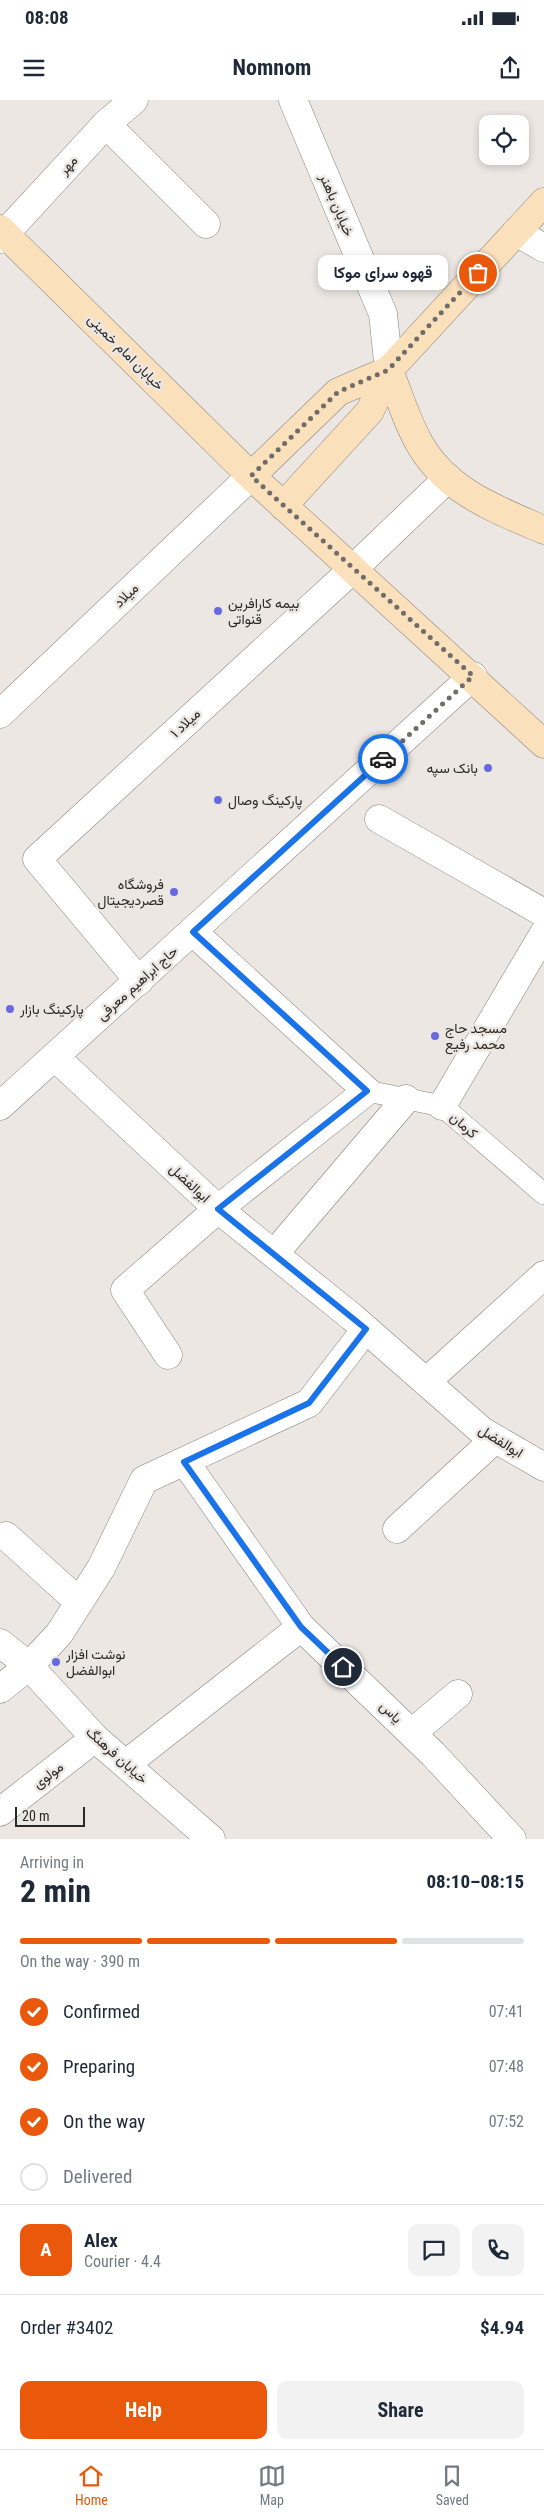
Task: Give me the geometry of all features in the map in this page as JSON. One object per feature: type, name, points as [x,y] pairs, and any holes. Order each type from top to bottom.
[{"type":"main road","points":[[284,506],[370,411],[388,370],[544,202]]},
{"type":"main road","name":"خیابان امام خمینی","points":[[2,234],[251,476],[473,676],[544,744]]},
{"type":"main road","points":[[251,476],[338,392],[388,370]]},
{"type":"main road","points":[[388,370],[418,441],[436,467],[459,489],[487,505],[544,530]]},
{"type":"street","name":"مهر","points":[[2,234],[106,124],[134,100]]},
{"type":"street","name":"خیابان باهنر","points":[[293,100],[383,314],[388,370]]},
{"type":"street","points":[[106,124],[206,224]]},
{"type":"street","points":[[516,232],[544,248]]},
{"type":"street","name":"میلاد","points":[[4,703],[251,476]]},
{"type":"street","name":"میلاد ۱","points":[[139,981],[37,859],[353,569],[448,478]]},
{"type":"street","name":"حاج ابراهیم معرفی","points":[[0,1106],[473,676]]},
{"type":"street","points":[[380,819],[544,913]]},
{"type":"street","points":[[168,1355],[125,1290],[218,1209],[367,1091],[193,932]]},
{"type":"street","points":[[442,1106],[544,934]]},
{"type":"street","name":"ابوالفضل","points":[[55,1057],[218,1209],[366,1329],[482,1431],[544,1467]]},
{"type":"street","name":"کرمان","points":[[367,1091],[442,1106],[544,1194]]},
{"type":"street","points":[[274,1254],[406,1099]]},
{"type":"street","points":[[426,1382],[544,1275]]},
{"type":"street","points":[[0,1689],[29,1666],[59,1634],[101,1568],[144,1480],[309,1403],[366,1329]]},
{"type":"street","points":[[396,1529],[495,1439]]},
{"type":"street","name":"یاس","points":[[184,1462],[301,1627],[412,1733],[512,1839]]},
{"type":"street","points":[[6,1536],[79,1602]]},
{"type":"street","points":[[126,1764],[301,1627]]},
{"type":"street","name":"خیابان فرهنگ","points":[[0,1644],[29,1666],[95,1738],[126,1764],[199,1835]]},
{"type":"street","points":[[412,1733],[458,1694]]},
{"type":"street","name":"مولوی","points":[[0,1812],[95,1738]]},
{"type":"way so far","points":[[383,759],[473,676],[251,476],[338,392],[388,370],[478,273]]},
{"type":"place","name":"قهوه سرای موکا","points":[[478,273]]},
{"type":"place","name":"بیمه کارافرین قنواتی","points":[[218,611]]},
{"type":"place","name":"بانک سپه","points":[[488,768]]},
{"type":"place","name":"پارکینگ وصال","points":[[218,800]]},
{"type":"place","name":"فروشگاه قصردیجیتال","points":[[174,892]]},
{"type":"place","name":"پارکینگ بازار","points":[[10,1009]]},
{"type":"place","name":"مسجد حاج محمد رفیع","points":[[435,1036]]},
{"type":"place","name":"نوشت افزار ابوالفضل","points":[[56,1662]]},
{"type":"route","points":[[343,1667],[301,1627],[184,1462],[309,1403],[366,1329],[218,1209],[367,1091],[193,932],[383,759]]}]
